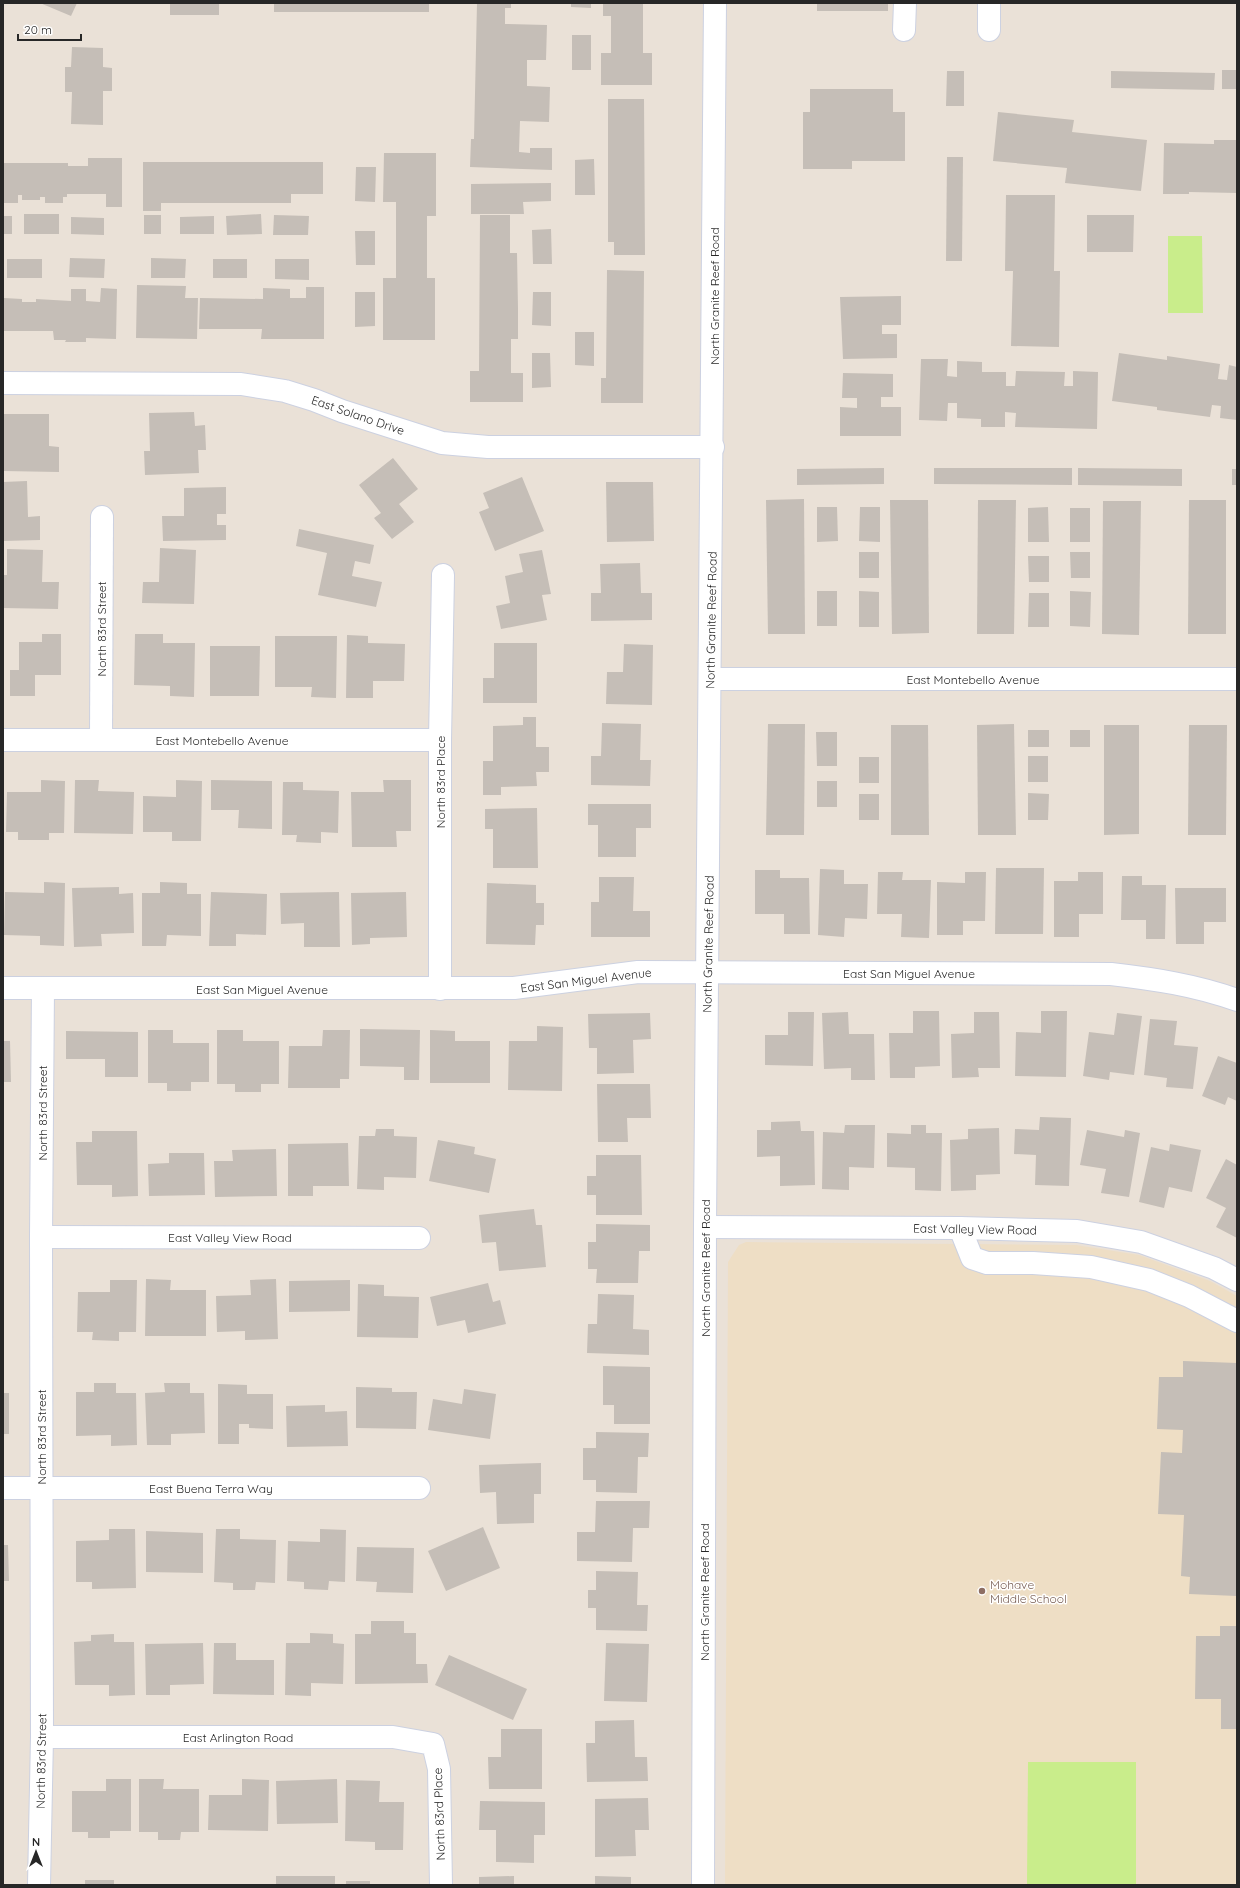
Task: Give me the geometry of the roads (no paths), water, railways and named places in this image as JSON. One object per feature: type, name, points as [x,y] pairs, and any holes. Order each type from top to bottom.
[{"type":"street","name":"North Granite Reef Road","points":[[703,1885],[705,1227],[713,447],[715,3]]},
{"type":"street","points":[[904,30],[905,3]]},
{"type":"street","points":[[989,3],[989,30]]},
{"type":"street","name":"East Solano Drive","points":[[3,383],[241,384],[300,396],[342,412],[442,443],[488,447],[713,447]]},
{"type":"street","name":"North 83rd Street","points":[[101,740],[102,518]]},
{"type":"street","name":"North 83rd Place","points":[[440,989],[440,740],[443,574]]},
{"type":"street","name":"East Montebello Avenue","points":[[710,679],[1237,679]]},
{"type":"street","name":"East Montebello Avenue","points":[[3,740],[440,740]]},
{"type":"street","name":"East San Miguel Avenue","points":[[3,988],[514,988],[638,972],[1111,974],[1175,982],[1206,989],[1237,1000]]},
{"type":"street","name":"North 83rd Street","points":[[39,1885],[42,1737],[41,1237],[43,988]]},
{"type":"street","name":"East Valley View Road","points":[[705,1227],[960,1228],[1077,1231],[1141,1242],[1214,1268],[1237,1280]]},
{"type":"street","points":[[960,1228],[972,1258],[987,1263],[1033,1263],[1098,1268],[1155,1283],[1189,1296],[1237,1320]]},
{"type":"street","name":"East Valley View Road","points":[[41,1237],[419,1238]]},
{"type":"street","name":"East Buena Terra Way","points":[[3,1488],[419,1488]]},
{"type":"street","name":"East Arlington Road","points":[[42,1737],[394,1737],[433,1744]]},
{"type":"street","name":"North 83rd Place","points":[[433,1744],[439,1769],[441,1885]]},
{"type":"place","name":"Mohave Middle School","points":[[982,1591]]}]
